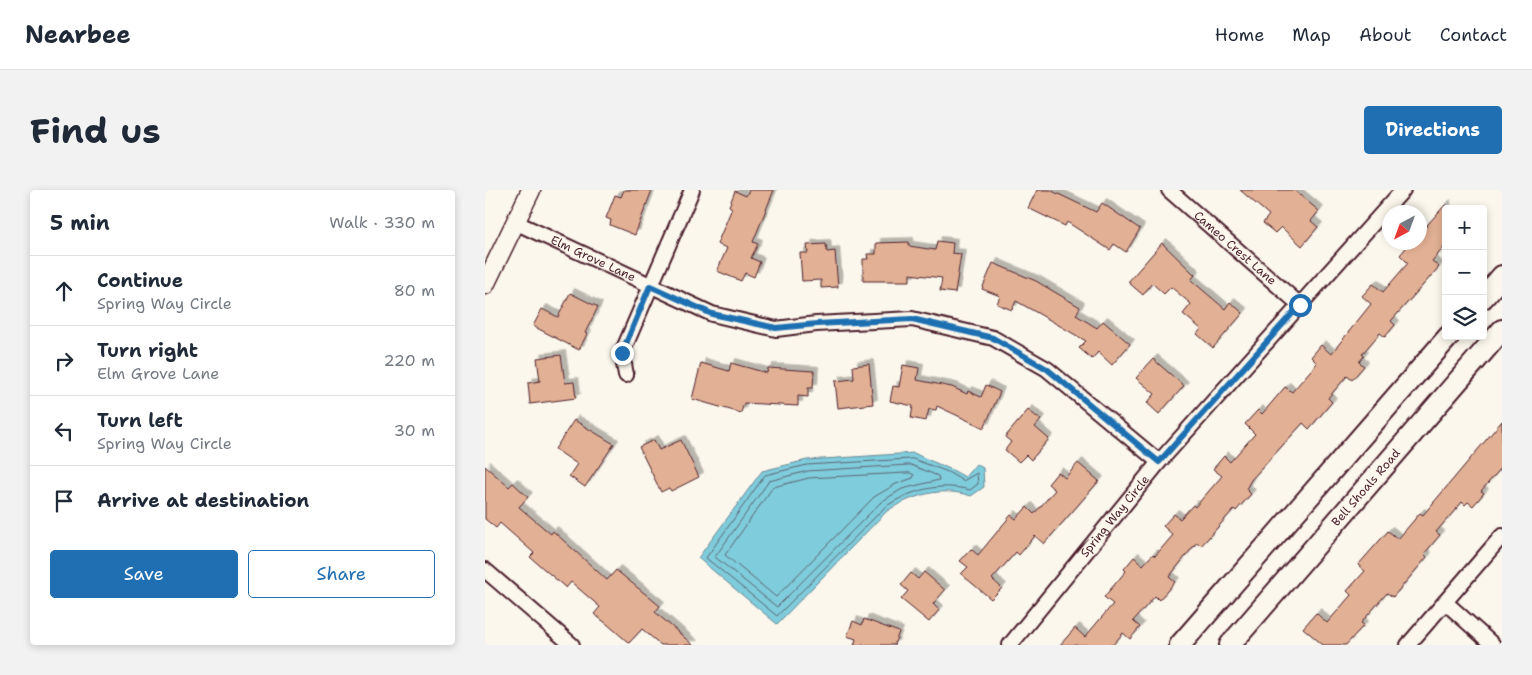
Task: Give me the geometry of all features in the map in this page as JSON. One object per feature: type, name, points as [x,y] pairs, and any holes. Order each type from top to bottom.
[{"type":"main road","points":[[1486,295],[1502,276]]},
{"type":"main road","name":"Bell Shoals Road","points":[[1229,645],[1502,330]]},
{"type":"main road","points":[[1180,645],[1446,340]]},
{"type":"street","points":[[485,285],[517,223],[531,190]]},
{"type":"street","points":[[626,375],[622,353],[692,190]]},
{"type":"street","name":"Cameo Crest Lane","points":[[1169,190],[1300,305]]},
{"type":"street","name":"Spring Way Circle","points":[[1009,645],[1159,462],[1403,190]]},
{"type":"street","name":"Elm Grove Lane","points":[[517,223],[712,314],[776,328],[912,319],[993,338],[1047,369],[1159,462]]},
{"type":"street","points":[[1408,645],[1502,536]]},
{"type":"street","points":[[485,570],[572,645]]},
{"type":"street","points":[[1445,602],[1493,645]]},
{"type":"water","points":[[914,453],[965,477],[976,464],[983,468],[984,487],[971,496],[949,492],[927,494],[907,500],[887,511],[777,624],[698,558],[762,471],[807,460]]},
{"type":"building","points":[[624,190],[652,190],[635,235],[610,225],[611,220],[606,218],[615,195],[621,197]]},
{"type":"building","points":[[749,190],[774,190],[753,242],[758,244],[751,258],[760,262],[754,277],[745,273],[741,281],[717,271],[727,248],[717,244],[732,208],[729,206],[735,191],[746,196]]},
{"type":"building","points":[[1037,190],[1050,190],[1096,212],[1102,203],[1140,229],[1126,252],[1114,244],[1110,250],[1067,222],[1065,226],[1028,208]]},
{"type":"building","points":[[1240,190],[1294,190],[1319,211],[1311,221],[1318,227],[1302,246],[1281,227],[1275,233],[1263,223],[1269,215]]},
{"type":"building","points":[[1442,208],[1442,250],[1432,261],[1439,267],[1391,321],[1395,325],[1385,337],[1380,333],[1362,354],[1364,356],[1359,362],[1364,366],[1352,380],[1347,376],[1328,398],[1332,402],[1309,429],[1303,423],[1251,480],[1246,489],[1251,494],[1236,511],[1234,509],[1201,546],[1197,542],[1169,577],[1175,582],[1159,600],[1155,596],[1133,621],[1140,627],[1130,639],[1123,633],[1113,645],[1060,645],[1075,628],[1085,637],[1113,604],[1104,597],[1126,571],[1124,569],[1134,557],[1143,565],[1153,554],[1155,556],[1173,535],[1163,526],[1174,514],[1180,519],[1193,505],[1195,507],[1222,476],[1213,469],[1224,456],[1230,462],[1255,434],[1245,424],[1258,410],[1262,414],[1285,387],[1292,392],[1317,363],[1311,357],[1321,345],[1331,354],[1371,304],[1362,296],[1373,284],[1383,292],[1408,263],[1400,255],[1404,250],[1427,250],[1427,225]]},
{"type":"building","points":[[937,241],[953,243],[952,253],[961,254],[955,293],[940,291],[942,278],[910,274],[910,281],[863,281],[863,259],[868,259],[867,254],[876,254],[876,243],[909,242],[909,246],[935,250]]},
{"type":"building","points":[[1162,243],[1195,275],[1191,280],[1225,309],[1230,302],[1243,313],[1213,348],[1197,334],[1201,329],[1183,314],[1191,304],[1171,287],[1164,294],[1152,283],[1143,295],[1128,282]]},
{"type":"building","points":[[826,244],[827,252],[835,251],[838,287],[821,288],[821,280],[802,281],[800,253],[808,253],[807,245]]},
{"type":"building","points":[[993,263],[1036,281],[1080,307],[1076,315],[1097,328],[1103,321],[1130,344],[1112,365],[1098,352],[1092,359],[1079,348],[1086,341],[1016,301],[1012,310],[997,304],[1000,296],[982,289]]},
{"type":"building","points":[[570,293],[598,307],[579,350],[533,326],[542,309],[558,317]]},
{"type":"building","points":[[561,355],[565,383],[574,382],[576,398],[530,404],[528,383],[540,381],[537,358]]},
{"type":"building","points":[[1153,359],[1184,386],[1159,414],[1147,403],[1155,394],[1136,378]]},
{"type":"building","points":[[701,363],[729,371],[731,363],[767,373],[768,368],[814,371],[813,388],[808,388],[808,397],[798,396],[798,406],[744,403],[741,413],[692,399]]},
{"type":"building","points":[[869,364],[873,404],[838,408],[835,381],[854,379],[853,366]]},
{"type":"building","points":[[903,365],[919,368],[917,380],[952,387],[967,394],[968,391],[981,397],[986,385],[1000,392],[984,428],[937,406],[936,410],[929,409],[926,421],[911,418],[913,406],[890,401],[893,386],[899,387]]},
{"type":"building","points":[[1028,410],[1041,420],[1035,427],[1049,439],[1031,460],[1026,455],[1019,462],[1005,450],[1011,442],[1005,437]]},
{"type":"building","points":[[574,420],[614,444],[585,487],[569,476],[577,464],[555,449]]},
{"type":"building","points":[[1502,421],[1502,467],[1481,491],[1484,493],[1473,506],[1468,502],[1465,505],[1462,502],[1436,532],[1440,535],[1424,554],[1427,557],[1393,597],[1387,593],[1361,623],[1364,625],[1346,645],[1323,645],[1303,628],[1316,613],[1327,623],[1351,595],[1347,591],[1365,571],[1358,565],[1388,531],[1398,539],[1420,513],[1423,515]]},
{"type":"building","points":[[654,440],[659,450],[681,440],[699,477],[671,491],[669,488],[661,492],[639,447]]},
{"type":"building","points":[[1078,463],[1099,481],[1044,544],[1035,536],[1019,555],[1016,552],[992,579],[1002,588],[991,599],[961,574],[968,567],[960,561],[971,549],[978,555],[1011,515],[1016,519],[1027,507],[1034,514],[1055,490],[1048,484],[1058,472],[1065,478]]},
{"type":"building","points":[[485,466],[509,487],[513,483],[528,497],[519,507],[551,534],[553,531],[607,580],[616,570],[660,606],[655,612],[693,645],[661,645],[642,629],[629,643],[594,614],[600,607],[571,582],[566,588],[530,557],[534,553],[500,523],[496,528],[485,519]]},
{"type":"building","points":[[924,572],[945,590],[933,604],[939,610],[929,622],[901,599],[908,591],[901,585],[911,573],[918,579]]},
{"type":"building","points":[[864,619],[899,632],[894,645],[854,645],[856,639],[847,636],[853,621],[862,625]]},
{"type":"route","points":[[622,353],[650,286],[712,314],[776,328],[912,319],[993,338],[1047,369],[1159,462],[1300,305]]}]
